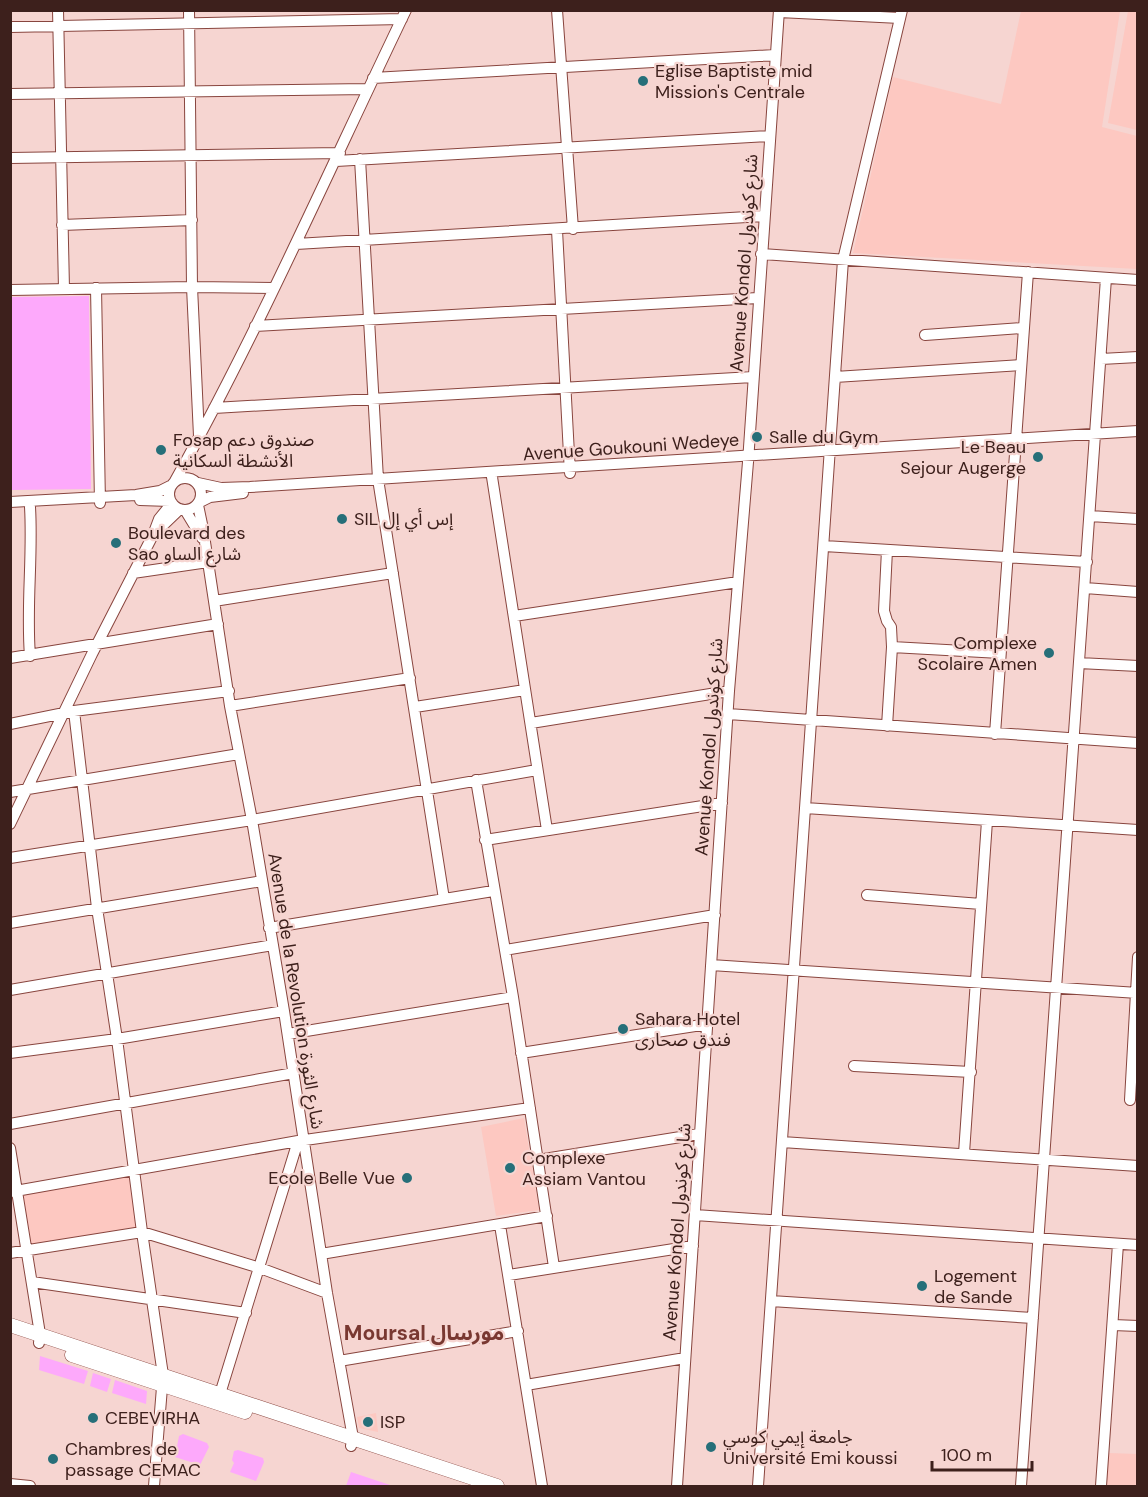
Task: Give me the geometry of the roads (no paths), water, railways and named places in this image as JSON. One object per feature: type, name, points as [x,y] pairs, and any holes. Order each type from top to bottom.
[{"type":"main road","points":[[10,1325],[40,1339],[352,1442]]},
{"type":"main road","points":[[10,1334],[40,1339]]},
{"type":"main road","points":[[163,1380],[220,1394],[471,1484],[497,1486]]},
{"type":"street","points":[[58,10],[64,289]]},
{"type":"street","points":[[189,10],[192,287],[199,436]]},
{"type":"street","points":[[558,10],[573,229]]},
{"type":"street","points":[[758,1486],[843,260],[901,14],[779,11]]},
{"type":"street","name":"Avenue Kondol شارع كوندول","points":[[677,1486],[729,691],[748,459],[779,11]]},
{"type":"street","points":[[10,27],[190,24],[321,16],[404,15],[296,244],[214,408],[173,484],[169,494],[177,506]]},
{"type":"street","points":[[373,78],[775,55]]},
{"type":"street","points":[[10,94],[368,89]]},
{"type":"street","points":[[10,158],[191,155],[360,159],[770,136]]},
{"type":"street","points":[[360,159],[379,482],[444,899]]},
{"type":"street","points":[[296,244],[764,216]]},
{"type":"street","points":[[62,225],[192,220]]},
{"type":"street","points":[[557,230],[570,470]]},
{"type":"street","points":[[761,254],[1137,280]]},
{"type":"street","points":[[995,734],[1028,272]]},
{"type":"street","points":[[1021,1486],[1106,278]]},
{"type":"street","points":[[96,288],[100,500]]},
{"type":"street","points":[[10,290],[273,288]]},
{"type":"street","points":[[255,326],[758,298]]},
{"type":"street","points":[[925,335],[1023,328]]},
{"type":"street","points":[[1101,359],[1137,357]]},
{"type":"street","points":[[835,377],[1021,365]]},
{"type":"street","points":[[214,408],[753,378]]},
{"type":"street","name":"Avenue Goukouni Wedeye","points":[[199,503],[210,497],[379,482],[1095,437],[1137,431]]},
{"type":"street","name":"Avenue Goukouni Wedeye","points":[[1095,437],[1137,438]]},
{"type":"street","points":[[10,502],[147,500],[177,506],[199,503],[201,490],[190,454]]},
{"type":"street","name":"Avenue Goukouni Wedeye","points":[[197,482],[221,488],[492,477],[570,470]]},
{"type":"street","points":[[10,509],[148,493],[185,477],[197,482]]},
{"type":"street","points":[[492,477],[547,830]]},
{"type":"street","points":[[147,500],[154,509],[156,524],[153,535]]},
{"type":"street","name":"Avenue de la Revolution شارع الثورة","points":[[199,503],[230,706],[285,1011],[294,1073],[300,1141],[352,1442]]},
{"type":"street","points":[[156,524],[177,506]]},
{"type":"street","points":[[10,824],[69,712],[98,644],[133,573],[153,535],[177,506]]},
{"type":"street","name":"Avenue de la Revolution شارع الثورة","points":[[177,506],[204,541]]},
{"type":"street","points":[[30,507],[31,575],[27,613],[30,656]]},
{"type":"street","points":[[1090,516],[1137,519]]},
{"type":"street","points":[[824,546],[1087,562]]},
{"type":"street","points":[[886,550],[884,611],[886,621],[891,627],[892,647],[887,726]]},
{"type":"street","points":[[133,573],[208,562]]},
{"type":"street","points":[[214,601],[393,573]]},
{"type":"street","points":[[513,616],[738,582]]},
{"type":"street","points":[[1085,588],[1137,592]]},
{"type":"street","points":[[10,658],[218,624]]},
{"type":"street","points":[[892,647],[1000,653]]},
{"type":"street","points":[[1080,663],[1137,666]]},
{"type":"street","points":[[230,706],[410,678]]},
{"type":"street","points":[[415,707],[525,690]]},
{"type":"street","points":[[10,724],[69,712],[229,691]]},
{"type":"street","points":[[531,723],[729,691]]},
{"type":"street","points":[[69,712],[82,780],[106,975],[117,1039],[163,1380],[154,1486]]},
{"type":"street","points":[[728,714],[1137,743]]},
{"type":"street","points":[[10,792],[239,753]]},
{"type":"street","points":[[10,858],[252,820],[537,770]]},
{"type":"street","points":[[476,780],[493,891],[513,997],[554,1267]]},
{"type":"street","points":[[485,840],[722,803]]},
{"type":"street","points":[[805,808],[1137,830]]},
{"type":"street","points":[[964,1154],[987,821]]},
{"type":"street","points":[[10,923],[262,881]]},
{"type":"street","points":[[269,927],[493,891]]},
{"type":"street","points":[[867,896],[981,904]]},
{"type":"street","points":[[505,950],[715,915]]},
{"type":"street","points":[[10,990],[273,945]]},
{"type":"street","points":[[1131,1100],[1137,957]]},
{"type":"street","points":[[711,965],[1136,993]]},
{"type":"street","points":[[288,1034],[513,997]]},
{"type":"street","points":[[10,1053],[117,1039],[285,1011]]},
{"type":"street","points":[[521,1053],[708,1024]]},
{"type":"street","points":[[854,1066],[971,1072]]},
{"type":"street","points":[[10,1124],[294,1073]]},
{"type":"street","points":[[14,1192],[300,1141],[530,1108]]},
{"type":"street","points":[[538,1160],[699,1134]]},
{"type":"street","points":[[220,1394],[300,1141]]},
{"type":"street","points":[[782,1142],[1137,1166]]},
{"type":"street","points":[[10,1148],[14,1192],[27,1250],[40,1339]]},
{"type":"street","points":[[695,1215],[1137,1245]]},
{"type":"street","points":[[321,1254],[547,1216]]},
{"type":"street","points":[[500,1225],[542,1486]]},
{"type":"street","points":[[10,1253],[142,1232],[260,1268],[327,1293]]},
{"type":"street","points":[[1101,1486],[1118,1244]]},
{"type":"street","points":[[509,1275],[693,1246]]},
{"type":"street","points":[[32,1282],[246,1312]]},
{"type":"street","points":[[771,1301],[1033,1318]]},
{"type":"street","points":[[1113,1325],[1137,1326]]},
{"type":"street","points":[[339,1361],[518,1330]]},
{"type":"street","points":[[526,1385],[685,1358]]},
{"type":"street","points":[[10,1484],[30,1486]]},
{"type":"place","name":"Eglise Baptiste mid Mission's Centrale","points":[[643,81]]},
{"type":"place","name":"Salle du Gym","points":[[757,437]]},
{"type":"place","name":"Fosap صندوق دعم الأنشطة السكانية","points":[[161,450]]},
{"type":"place","name":"Le Beau Sejour Augerge","points":[[1038,457]]},
{"type":"place","name":"SIL إس أي إل","points":[[342,519]]},
{"type":"place","name":"Boulevard des Sao شارع الساو","points":[[116,543]]},
{"type":"place","name":"Complexe Scolaire Amen","points":[[1049,653]]},
{"type":"place","name":"Sahara Hotel فندق صحارى","points":[[623,1029]]},
{"type":"place","name":"Complexe Assiam Vantou","points":[[510,1168]]},
{"type":"place","name":"Ecole Belle Vue","points":[[407,1178]]},
{"type":"place","name":"Logement de Sande","points":[[922,1286]]},
{"type":"place","name":"CEBEVIRHA","points":[[93,1418]]},
{"type":"place","name":"ISP","points":[[368,1422]]},
{"type":"place","name":"جامعة إيمي كوسي Université Emi koussi","points":[[711,1447]]},
{"type":"place","name":"Chambres de passage CEMAC","points":[[53,1459]]},
{"type":"district","name":"Moursal مورسال","points":[[424,1333]]}]
